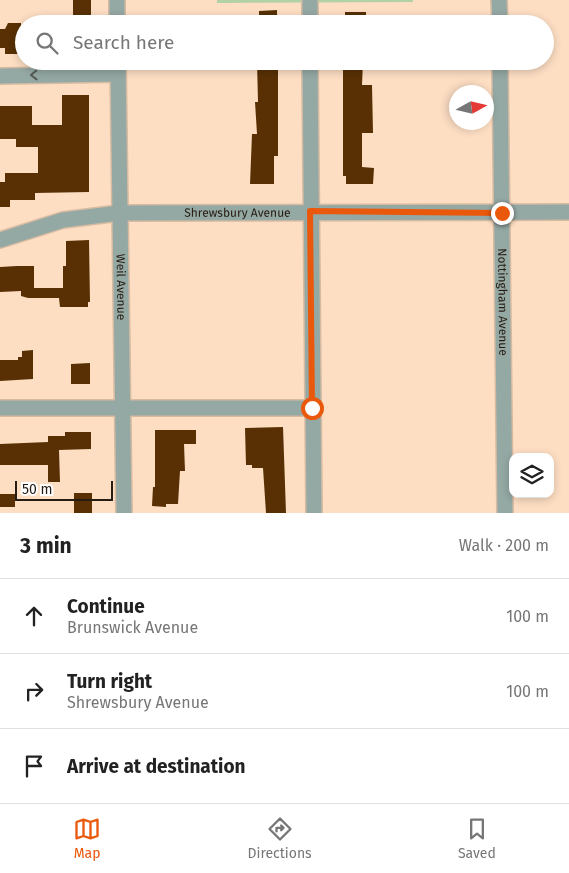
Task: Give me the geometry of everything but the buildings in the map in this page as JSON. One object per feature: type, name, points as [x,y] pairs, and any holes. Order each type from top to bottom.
[{"type":"street","points":[[117,0],[118,15]]},
{"type":"street","points":[[310,0],[310,15]]},
{"type":"street","points":[[499,0],[500,15]]},
{"type":"street","points":[[0,76],[88,70]]},
{"type":"street","name":"Weil Avenue","points":[[118,70],[124,513]]},
{"type":"street","points":[[310,70],[314,513]]},
{"type":"street","name":"Nottingham Avenue","points":[[500,70],[506,513]]},
{"type":"street","name":"Shrewsbury Avenue","points":[[0,240],[63,220],[119,213],[310,211],[569,212]]},
{"type":"street","points":[[0,408],[312,408]]},
{"type":"green space","points":[[217,0],[413,0],[413,2],[217,3]]},
{"type":"route","points":[[312,408],[310,211],[502,213]]}]
